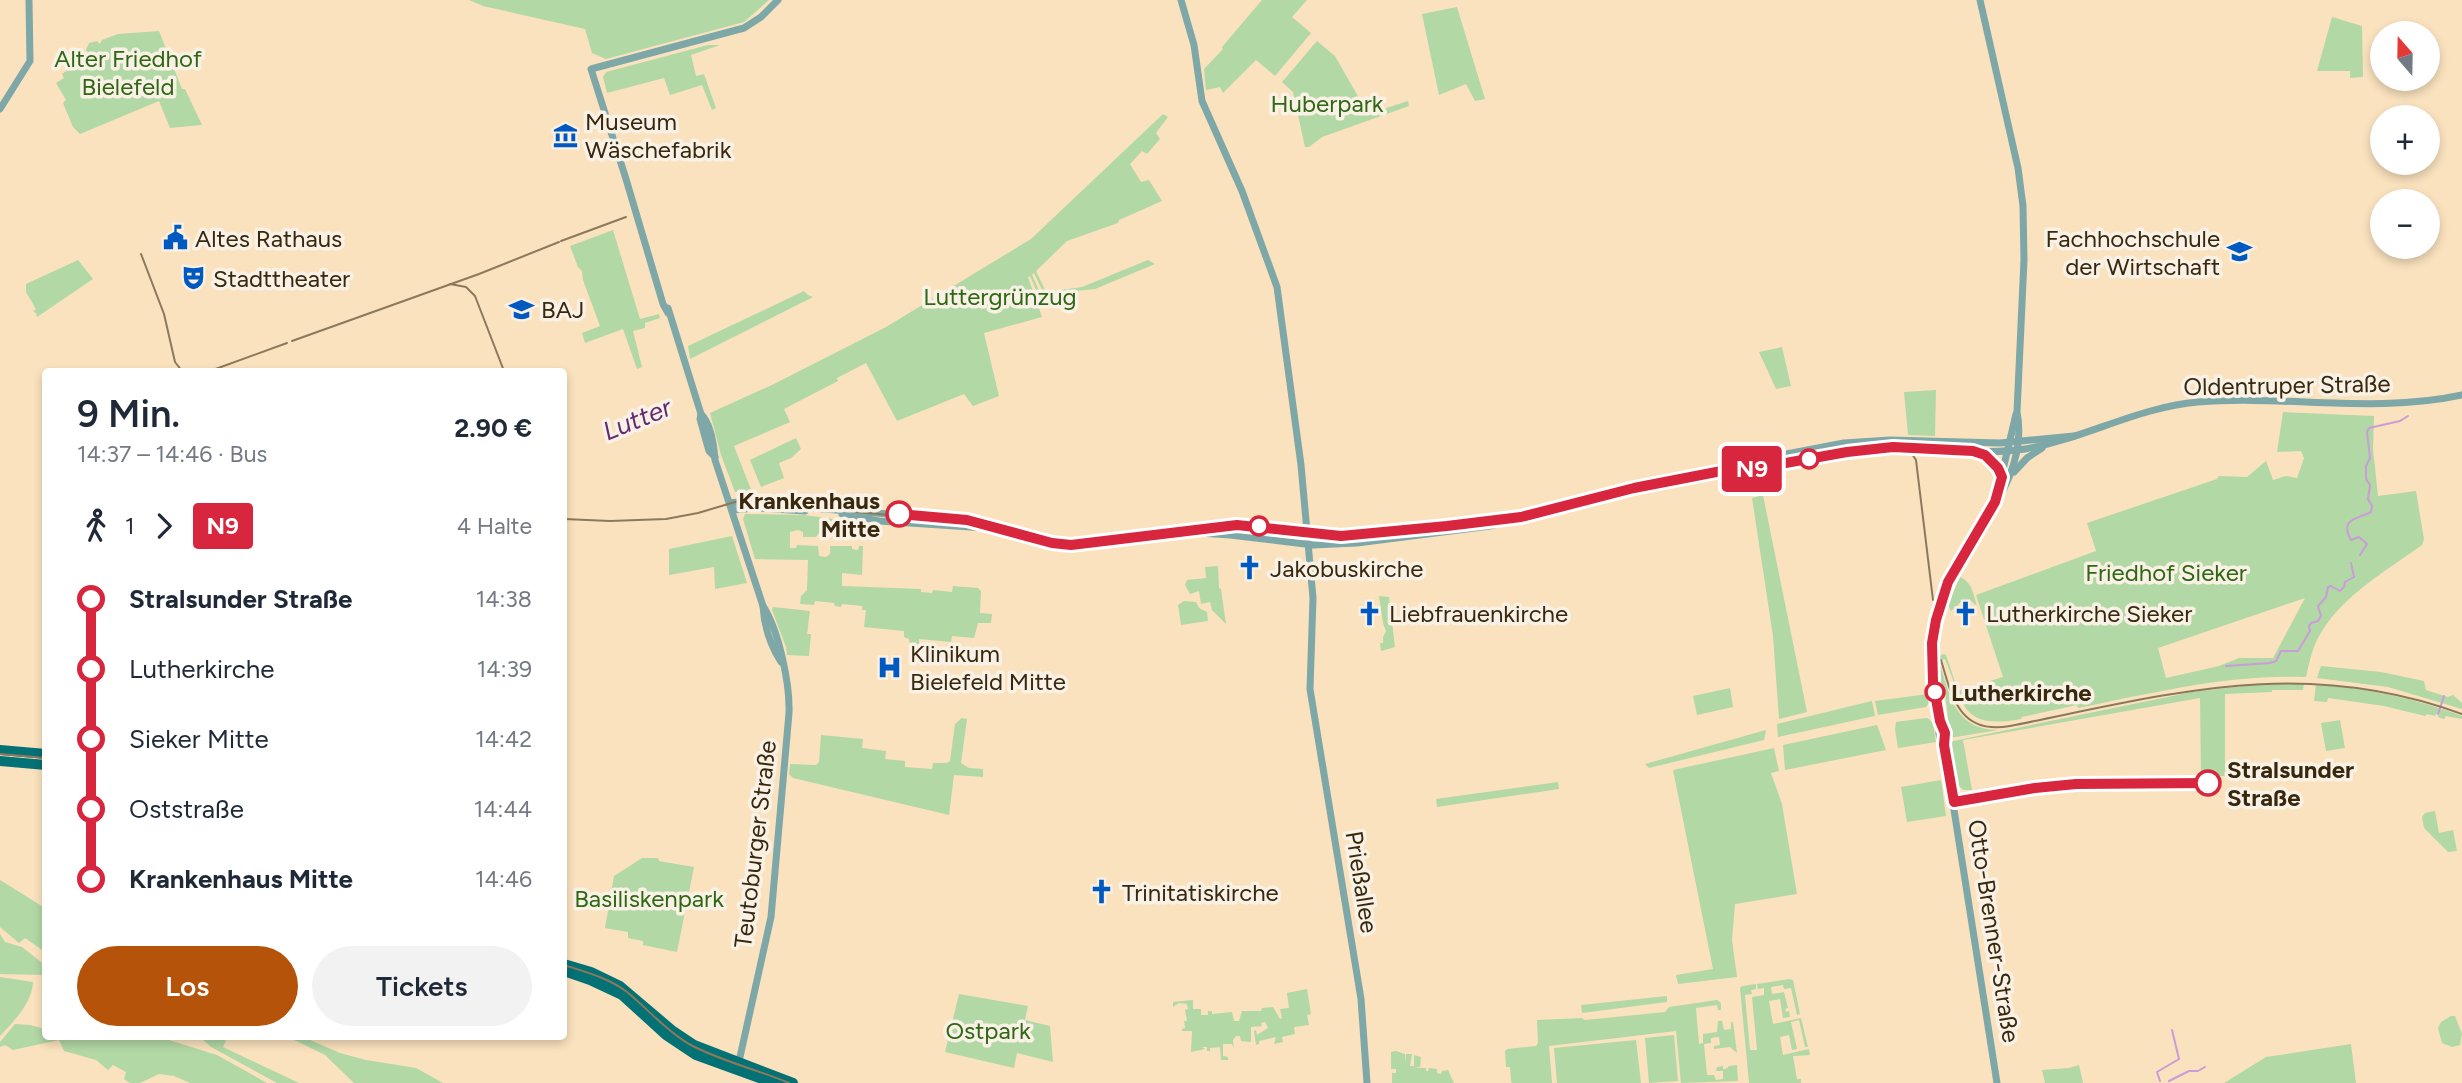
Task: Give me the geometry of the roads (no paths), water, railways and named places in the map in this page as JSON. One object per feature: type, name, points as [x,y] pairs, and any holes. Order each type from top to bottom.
[{"type":"main road","points":[[0,751],[42,754]]},
{"type":"main road","points":[[0,761],[42,765]]},
{"type":"main road","points":[[567,965],[591,972],[620,986],[683,1038],[773,1083]]},
{"type":"main road","points":[[567,972],[622,995],[675,1042],[696,1055],[793,1083]]},
{"type":"street","points":[[0,109],[30,57],[29,0]]},
{"type":"street","name":"Teutoburger Straße","points":[[738,1066],[771,917],[789,718],[788,690],[781,652],[763,607],[715,457],[709,430],[701,414],[591,69],[744,29],[778,0]]},
{"type":"street","name":"Prießallee","points":[[1181,0],[1194,45],[1202,101],[1242,191],[1276,283],[1289,363],[1314,607],[1310,689],[1361,999],[1367,1083]]},
{"type":"street","name":"Otto-Brenner-Straße","points":[[1980,0],[2018,168],[2023,206],[2024,260],[2017,412],[2006,478],[1995,502],[1952,574],[1936,620],[1931,668],[1940,721],[1939,734],[1944,745],[1997,1083]]},
{"type":"street","name":"Oldentruper Straße","points":[[1184,533],[1230,535],[1308,545],[1346,544],[1500,524],[1634,488],[1742,467],[1765,458],[1863,441],[2013,446],[2049,444],[2157,409],[2188,403],[2402,403],[2462,395]]},
{"type":"street","name":"Oldentruper Straße","points":[[1742,467],[1752,469],[1884,447],[1973,451],[2074,436]]},
{"type":"street","points":[[1973,451],[1992,460],[2006,478],[2026,458],[2049,444]]},
{"type":"street","points":[[731,507],[763,499],[810,508],[967,520],[1052,543],[1071,545],[1184,533]]},
{"type":"street","name":"Oldentruper Straße","points":[[1184,533],[1237,525],[1348,536],[1521,517]]},
{"type":"waterway","points":[[2360,555],[2367,544],[2359,537],[2351,540],[2347,527],[2352,520],[2371,512],[2372,506],[2368,499],[2370,485],[2366,479],[2366,466],[2370,458],[2367,432],[2369,428],[2400,421],[2408,416]]},
{"type":"waterway","points":[[2226,666],[2270,663],[2276,661],[2281,651],[2298,651],[2310,631],[2309,626],[2321,616],[2318,606],[2326,597],[2328,587],[2340,591],[2345,582],[2354,577],[2351,563]]},
{"type":"waterway","points":[[2438,714],[2444,696]]},
{"type":"waterway","points":[[2160,1081],[2157,1072],[2179,1059],[2172,1030]]},
{"type":"waterway","points":[[2169,1081],[2205,1067]]},
{"type":"tram line","points":[[561,241],[626,217]]},
{"type":"tram line","points":[[292,341],[479,274],[559,242]]},
{"type":"tram line","points":[[141,254],[164,314],[175,362],[180,368]]},
{"type":"tram line","points":[[450,284],[466,287],[475,296],[503,368]]},
{"type":"tram line","points":[[218,368],[287,343]]},
{"type":"tram line","points":[[567,519],[666,519],[735,502],[761,499],[811,508],[981,523],[1052,542],[1080,544],[1221,528],[1357,539],[1497,521],[1642,485],[1836,447],[1895,443],[1908,448],[1916,460],[1933,600]]},
{"type":"tram line","points":[[1941,660],[1949,688],[1961,711],[1980,725],[1993,727],[2181,693],[2290,683],[2346,686],[2403,696],[2462,714]]},
{"type":"tram line","points":[[0,754],[42,758]]},
{"type":"tram line","points":[[567,966],[620,987],[689,1044],[789,1083]]},
{"type":"place","name":"Museum Wäschefabrik","points":[[565,135]]},
{"type":"place","name":"Altes Rathaus","points":[[175,238]]},
{"type":"place","name":"Fachhochschule der Wirtschaft","points":[[2240,252]]},
{"type":"place","name":"Stadttheater","points":[[193,278]]},
{"type":"place","name":"BAJ","points":[[521,309]]},
{"type":"place","name":"Krankenhaus Mitte","points":[[899,514]]},
{"type":"place","name":"Jakobuskirche","points":[[1250,568]]},
{"type":"place","name":"Liebfrauenkirche","points":[[1369,613]]},
{"type":"place","name":"Lutherkirche Sieker","points":[[1966,613]]},
{"type":"place","name":"Klinikum Bielefeld Mitte","points":[[890,667]]},
{"type":"place","name":"Lutherkirche","points":[[1935,692]]},
{"type":"place","name":"Stralsunder Straße","points":[[2208,783]]},
{"type":"place","name":"Trinitatiskirche","points":[[1102,892]]},
{"type":"park label","name":"Alter Friedhof Bielefeld","points":[[128,72]]},
{"type":"park label","name":"Huberpark","points":[[1327,103]]},
{"type":"park label","name":"Luttergrünzug","points":[[1000,296]]},
{"type":"park label","name":"Friedhof Sieker","points":[[2166,572]]},
{"type":"park label","name":"Basiliskenpark","points":[[649,898]]},
{"type":"park label","name":"Ostpark","points":[[988,1030]]},
{"type":"water label","name":"Lutter","points":[[637,419]]}]
